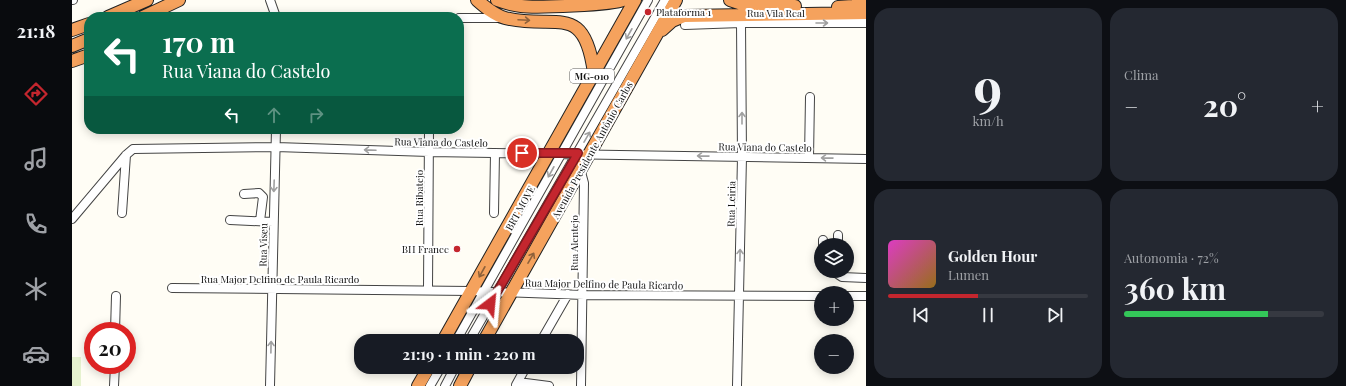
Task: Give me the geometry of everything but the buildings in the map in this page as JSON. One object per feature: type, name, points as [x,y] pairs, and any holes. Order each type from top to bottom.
[{"type":"highway","points":[[119,12],[147,0]]},
{"type":"highway","points":[[154,12],[179,0]]},
{"type":"highway","points":[[477,0],[489,11],[505,18],[525,20],[561,20],[575,25],[584,34],[591,50],[594,73]]},
{"type":"highway","points":[[497,0],[508,4],[522,6],[604,3],[623,0]]},
{"type":"highway","name":"MG-010","points":[[447,334],[635,0]]},
{"type":"highway","name":"Avenida Presidente Antônio Carlos","points":[[488,334],[581,172],[583,154],[657,34],[676,0]]},
{"type":"highway","points":[[730,0],[748,6],[846,7],[866,3]]},
{"type":"highway","points":[[657,34],[672,21],[684,16],[866,13]]},
{"type":"highway","points":[[72,30],[84,26]]},
{"type":"highway","points":[[72,46],[84,41]]},
{"type":"highway","points":[[73,62],[84,57]]},
{"type":"highway","points":[[418,386],[425,374]]},
{"type":"highway","points":[[460,386],[466,374]]},
{"type":"street","points":[[270,0],[274,12]]},
{"type":"street","name":"BRT MOVE","points":[[460,334],[648,0]]},
{"type":"street","points":[[473,334],[497,291],[583,154],[665,0]]},
{"type":"street","points":[[464,18],[505,18]]},
{"type":"street","name":"Rua Vila Real","points":[[685,26],[741,23],[866,23]]},
{"type":"street","name":"Rua Leiria","points":[[737,386],[742,157],[741,23]]},
{"type":"street","points":[[809,158],[810,97]]},
{"type":"street","name":"Rua Viseu","points":[[270,386],[276,134]]},
{"type":"street","name":"Rua Ribatejo","points":[[428,290],[429,134]]},
{"type":"street","name":"Rua Viana do Castelo","points":[[126,155],[133,149],[276,147],[429,152],[866,158]]},
{"type":"street","points":[[494,212],[495,153]]},
{"type":"street","points":[[122,213],[126,155]]},
{"type":"street","points":[[72,219],[126,155]]},
{"type":"street","name":"Rua Alentejo","points":[[581,172],[584,183],[582,386]]},
{"type":"street","points":[[244,194],[259,193],[263,197],[260,221]]},
{"type":"street","points":[[230,220],[273,222]]},
{"type":"street","points":[[854,278],[866,278]]},
{"type":"street","name":"Rua Major Delfino de Paula Ricardo","points":[[172,288],[497,291],[584,295],[739,294],[814,296]]},
{"type":"street","points":[[545,334],[568,294]]},
{"type":"street","points":[[115,322],[116,296]]},
{"type":"street","points":[[854,296],[866,296]]},
{"type":"street","points":[[486,334],[491,329]]},
{"type":"street","points":[[114,374],[114,386]]},
{"type":"street","points":[[423,386],[427,374]]},
{"type":"street","points":[[430,386],[437,374]]},
{"type":"street","points":[[445,386],[451,374]]},
{"type":"street","points":[[522,374],[517,384],[549,386]]},
{"type":"green space","points":[[72,357],[81,357],[81,386],[72,386]]},
{"type":"place","name":"Plataforma 1","points":[[648,12]]},
{"type":"place","name":"BH France","points":[[457,249]]},
{"type":"route","points":[[490,304],[578,153],[522,153]]}]
